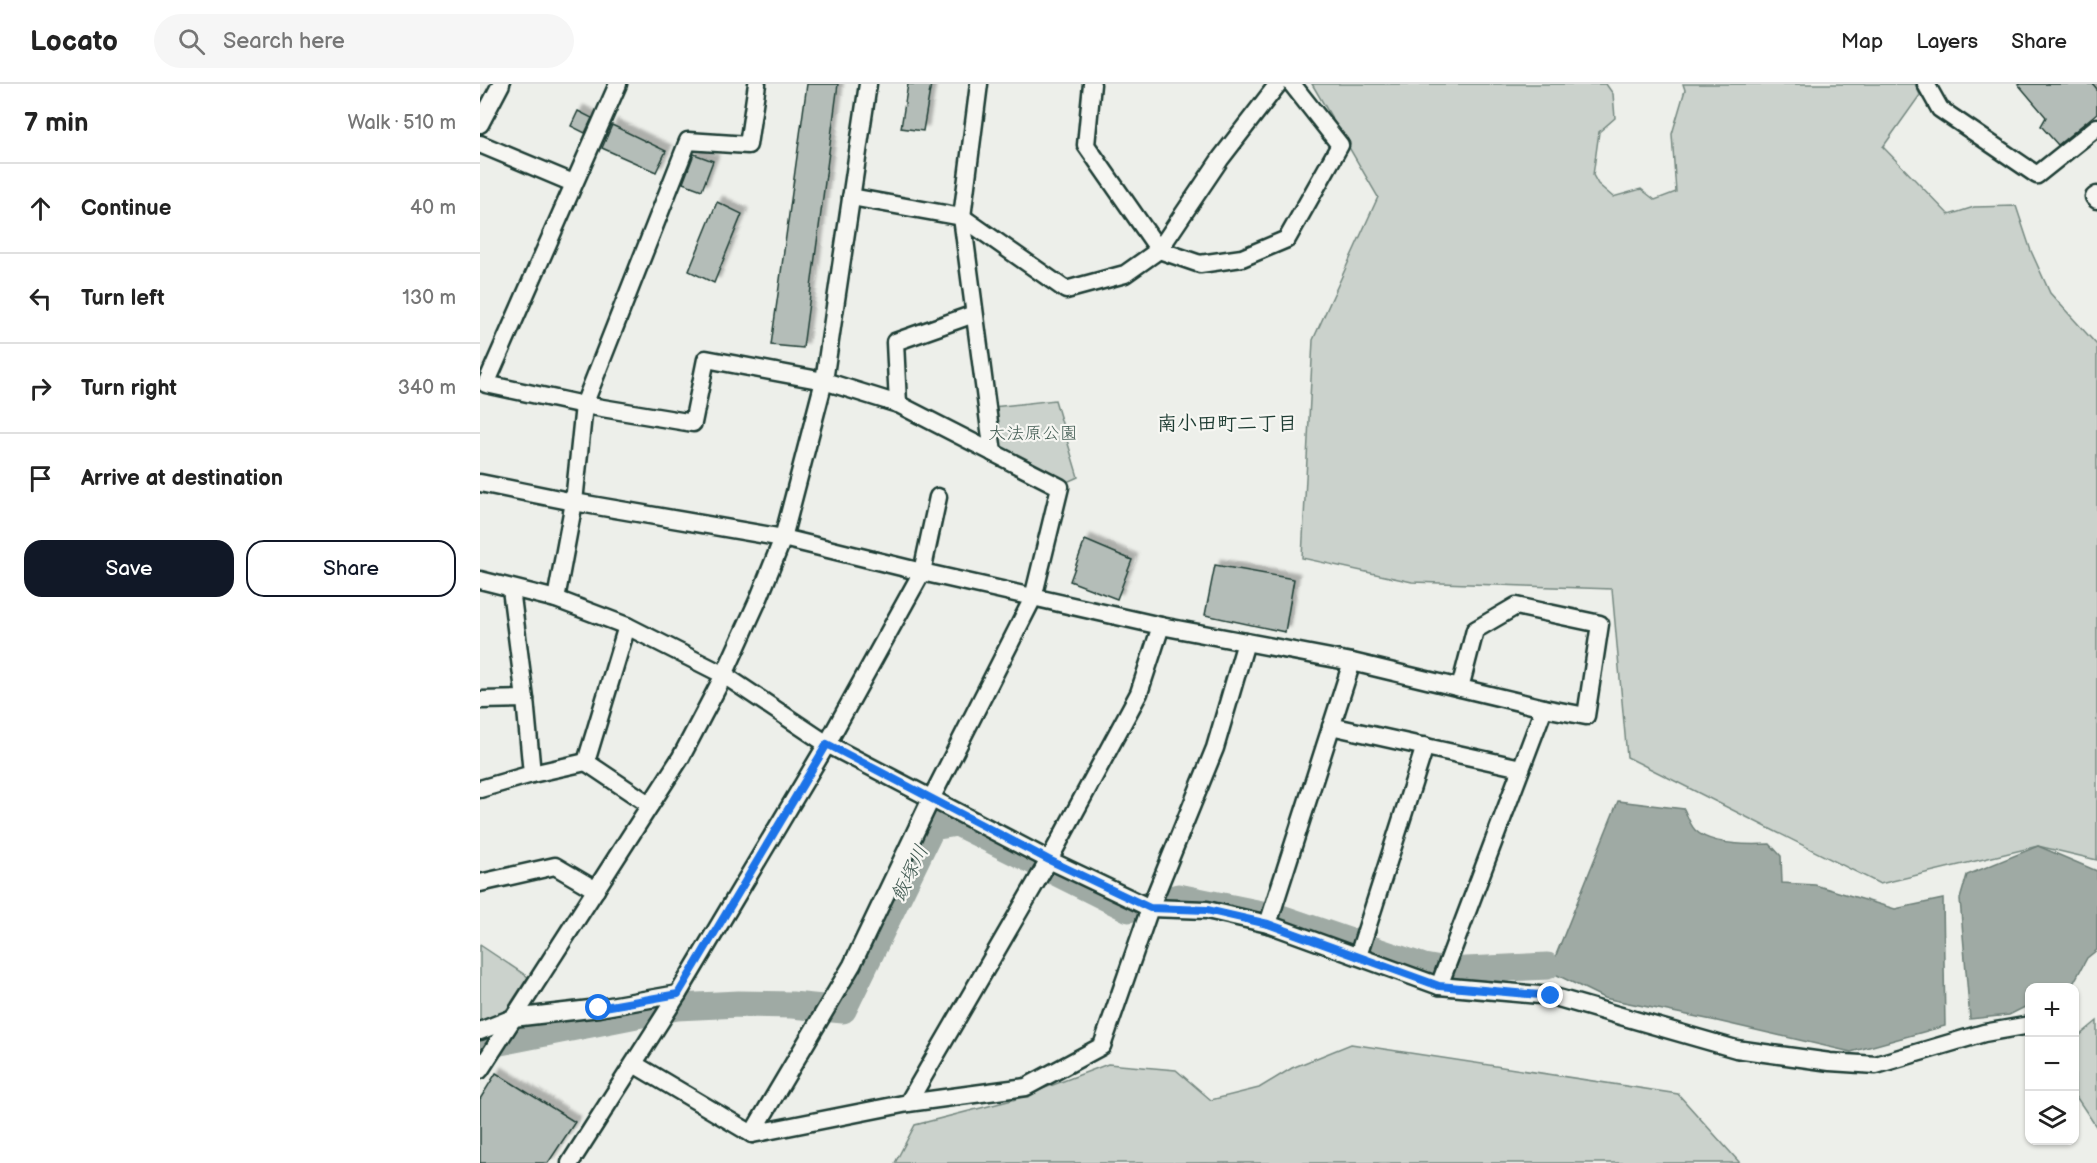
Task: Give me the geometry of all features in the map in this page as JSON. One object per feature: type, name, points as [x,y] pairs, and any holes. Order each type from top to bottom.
[{"type":"street","points":[[480,124],[501,84]]},
{"type":"street","points":[[618,84],[486,384],[584,405],[693,423],[706,359],[824,381],[898,404],[1060,487],[1033,598],[852,965],[752,1134]]},
{"type":"street","points":[[556,598],[574,502],[584,405],[688,141],[748,146],[757,84]]},
{"type":"street","points":[[480,1070],[681,757],[724,675],[783,538],[824,381],[868,84]]},
{"type":"street","points":[[979,84],[962,217],[993,453]]},
{"type":"street","points":[[1092,84],[1086,146],[1159,250],[1200,264],[1242,258],[1287,239],[1340,146],[1292,84]]},
{"type":"street","points":[[851,197],[962,217],[1066,290],[1125,274],[1159,250],[1221,158],[1278,84]]},
{"type":"street","points":[[1926,84],[1940,109],[2037,175],[2097,127]]},
{"type":"street","points":[[480,144],[573,183]]},
{"type":"street","points":[[2097,195],[2094,197],[2097,200]]},
{"type":"street","points":[[898,404],[894,342],[974,314]]},
{"type":"street","points":[[480,483],[574,502],[783,538],[1033,598],[1161,626],[1352,662],[1460,688],[1544,708],[1586,716],[1600,624],[1516,606],[1475,630],[1460,688]]},
{"type":"street","points":[[570,1163],[678,994],[827,744],[922,572],[938,497]]},
{"type":"street","points":[[480,580],[556,598],[627,626],[724,675],[827,744],[1049,860],[1150,908],[1207,910],[1268,924],[1439,986],[1551,996],[1736,1049],[1842,1063],[1876,1065],[1984,1033],[2025,1026]]},
{"type":"street","points":[[511,589],[525,699],[531,774]]},
{"type":"street","points":[[586,762],[627,626]]},
{"type":"street","points":[[908,1103],[1049,860],[1139,693],[1161,626]]},
{"type":"street","points":[[634,1064],[752,1134],[908,1103],[1026,1088],[1102,1046],[1150,908],[1215,748],[1246,642]]},
{"type":"street","points":[[1268,924],[1352,662]]},
{"type":"street","points":[[480,700],[525,699]]},
{"type":"street","points":[[1439,986],[1544,708]]},
{"type":"street","points":[[1331,726],[1521,768]]},
{"type":"street","points":[[1358,957],[1425,746]]},
{"type":"street","points":[[480,789],[531,774],[586,762],[650,805]]},
{"type":"street","points":[[480,883],[555,866],[596,890]]},
{"type":"street","points":[[480,1031],[513,1018],[599,1008],[678,994]]},
{"type":"green space","points":[[1312,84],[1606,84],[1613,94],[1615,118],[1599,132],[1593,175],[1598,184],[1613,197],[1641,189],[1655,200],[1676,192],[1672,134],[1685,90],[1683,84],[1915,84],[1920,95],[1883,147],[1949,215],[1974,207],[2016,206],[2031,251],[2050,293],[2097,345],[2097,860],[2038,846],[1880,884],[1627,757],[1612,589],[1412,582],[1302,558],[1313,340],[1378,197]]},
{"type":"green space","name":"大法原公園","points":[[1055,400],[1078,477],[1067,482],[1000,450],[993,407]]},
{"type":"green space","points":[[480,945],[528,977],[502,1017],[480,1024]]},
{"type":"green space","points":[[2097,1021],[2097,1128],[2079,1101],[2079,1036]]},
{"type":"green space","points":[[1351,1044],[1678,1094],[1740,1163],[895,1163],[915,1125],[1016,1099],[1108,1064],[1176,1070],[1211,1100],[1259,1088],[1292,1068]]},
{"type":"shaded area","points":[[1618,801],[1684,809],[1695,830],[1720,842],[1770,844],[1781,856],[1782,883],[1815,885],[1895,909],[1943,899],[1945,1026],[1851,1052],[1604,998],[1557,975],[1556,955]]},
{"type":"shaded area","points":[[2038,846],[2097,871],[2097,950],[2087,958],[2074,983],[2025,983],[2025,1007],[2009,1015],[1970,1019],[1960,899],[1967,875]]},
{"type":"building","points":[[807,84],[838,84],[803,348],[771,345]]},
{"type":"building","points":[[908,84],[931,84],[923,131],[901,128]]},
{"type":"building","points":[[2018,84],[2093,84],[2097,89],[2097,113],[2058,145],[2041,126],[2046,117]]},
{"type":"building","points":[[578,111],[592,118],[585,133],[571,126]]},
{"type":"building","points":[[612,125],[666,151],[656,172],[602,148]]},
{"type":"building","points":[[694,154],[713,161],[702,190],[683,183]]},
{"type":"building","points":[[717,202],[742,214],[714,283],[689,271]]},
{"type":"building","points":[[1085,540],[1132,560],[1117,599],[1070,581]]},
{"type":"building","points":[[1215,565],[1294,579],[1285,632],[1205,615]]},
{"type":"building","points":[[496,1073],[575,1122],[548,1163],[480,1163],[480,1099]]},
{"type":"waterway","name":"飯塚川","points":[[480,1046],[677,1007],[739,1004],[792,1005],[843,1010],[932,827],[957,823],[1129,909],[1178,897],[1281,918],[1424,967],[1446,971],[1547,966]]},
{"type":"district","name":"南小田町二丁目","points":[[1227,423]]},
{"type":"route","points":[[599,1008],[678,994],[827,744],[1049,860],[1150,908],[1207,910],[1268,924],[1439,986],[1551,996]]}]
